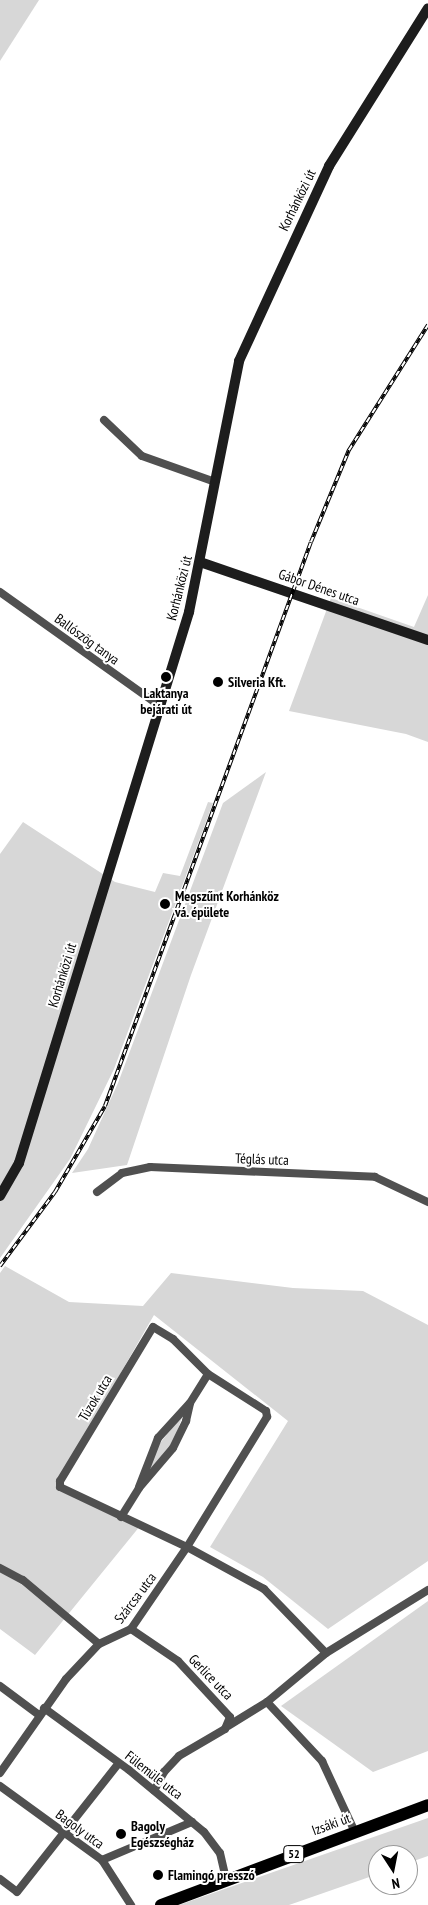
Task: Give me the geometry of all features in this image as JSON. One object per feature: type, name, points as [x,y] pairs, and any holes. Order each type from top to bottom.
[{"type":"main road","name":"Izsáki út","points":[[161,1905],[226,1878],[428,1805]]},
{"type":"street","name":"Korhánközi út","points":[[0,1196],[19,1163],[160,706],[200,562],[233,383],[248,336],[329,166],[428,8]]},
{"type":"street","points":[[104,420],[142,456],[215,482]]},
{"type":"street","name":"Gábor Dénes utca","points":[[200,562],[428,640]]},
{"type":"street","name":"Ballószög tanya","points":[[0,592],[160,706]]},
{"type":"street","name":"Téglás utca","points":[[97,1192],[122,1173],[150,1167],[375,1176],[428,1202]]},
{"type":"street","name":"Túzok utca","points":[[267,1417],[266,1412],[208,1374],[173,1339],[157,1328],[150,1330],[60,1481],[60,1487],[186,1547],[264,1589],[326,1653]]},
{"type":"street","points":[[139,1488],[158,1438],[190,1403],[208,1374]]},
{"type":"street","points":[[121,1517],[139,1488],[173,1448],[186,1421],[190,1403]]},
{"type":"street","name":"Szárcsa utca","points":[[0,1773],[66,1679],[99,1644],[131,1629],[186,1547],[267,1417]]},
{"type":"street","points":[[0,1568],[22,1580],[99,1644]]},
{"type":"street","points":[[154,1791],[164,1772],[179,1756],[267,1702],[326,1653],[428,1590]]},
{"type":"street","name":"Gerlice utca","points":[[131,1629],[178,1661],[228,1713],[228,1726]]},
{"type":"street","name":"Fülemüle utca","points":[[0,1686],[119,1763],[192,1822],[220,1853],[226,1878]]},
{"type":"street","points":[[267,1702],[322,1761],[355,1832]]},
{"type":"street","points":[[0,1879],[17,1892],[119,1763]]},
{"type":"street","name":"Bagoly utca","points":[[0,1786],[102,1860],[131,1905]]},
{"type":"street","points":[[102,1860],[192,1822]]},
{"type":"shaded area","points":[[0,0],[39,0],[0,61]]},
{"type":"shaded area","points":[[428,595],[428,742],[406,734],[289,711],[331,598],[414,627]]},
{"type":"shaded area","points":[[266,772],[191,975],[127,1165],[72,1173],[88,1149],[118,1083],[223,803]]},
{"type":"shaded area","points":[[208,802],[213,803],[114,1069],[70,1159],[0,1258],[0,854],[23,822],[115,882],[155,892],[163,873],[180,876]]},
{"type":"shaded area","points":[[5,1266],[69,1302],[143,1306],[171,1273],[293,1288],[363,1291],[428,1325],[428,1561],[328,1629],[263,1577],[210,1547],[288,1421],[154,1315],[58,1482],[140,1526],[35,1655],[0,1629],[0,1273]]},
{"type":"shaded area","points":[[183,1414],[174,1441],[148,1475],[157,1447]]},
{"type":"shaded area","points":[[428,1601],[428,1751],[373,1772],[281,1706]]},
{"type":"shaded area","points":[[428,1818],[428,1856],[418,1860],[418,1845],[368,1845],[368,1877],[289,1905],[179,1905]]},
{"type":"railway","points":[[0,1266],[55,1192],[105,1106],[311,542],[349,450],[428,325]]},
{"type":"place","name":"Laktanya bejárati út","points":[[166,677]]},
{"type":"place","name":"Silveria Kft.","points":[[218,682]]},
{"type":"place","name":"Megszűnt Korhánköz vá. épülete","points":[[165,904]]},
{"type":"place","name":"Bagoly Egészségház","points":[[121,1834]]},
{"type":"place","name":"Flamingó presszó","points":[[158,1875]]}]
